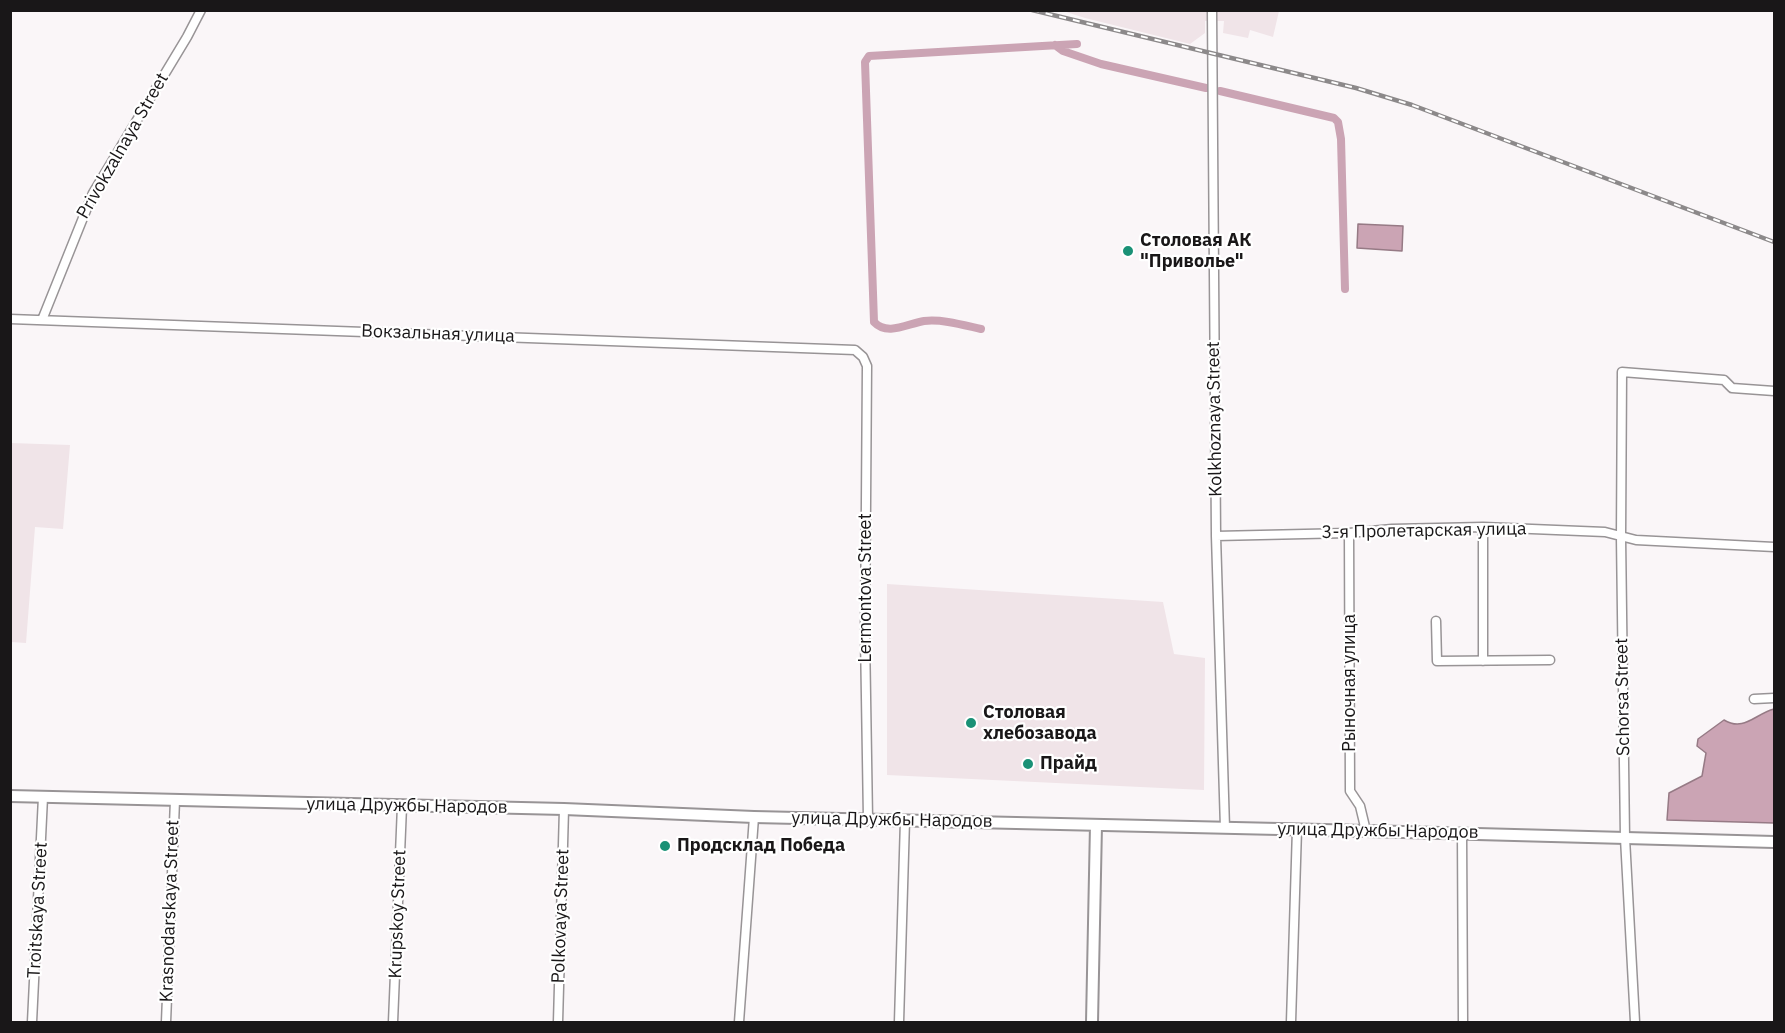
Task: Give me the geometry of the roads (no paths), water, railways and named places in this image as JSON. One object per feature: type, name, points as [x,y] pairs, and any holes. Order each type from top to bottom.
[{"type":"street","name":"Privokzalnaya Street","points":[[42,320],[93,192],[201,10]]},
{"type":"street","name":"Kolkhoznaya Street","points":[[1212,10],[1216,536],[1225,828]]},
{"type":"street","name":"Вокзальная улица","points":[[10,319],[826,348],[855,350],[863,357]]},
{"type":"street","name":"Lermontova Street","points":[[863,357],[867,366],[865,636],[868,819]]},
{"type":"street","name":"Schorsa Street","points":[[1635,1023],[1625,838],[1621,537],[1622,372],[1724,380],[1732,388],[1774,391]]},
{"type":"street","name":"3-я Пролетарская улица","points":[[1216,536],[1349,533],[1392,528],[1483,526],[1605,532],[1636,540],[1774,547]]},
{"type":"street","points":[[1483,526],[1483,661]]},
{"type":"street","name":"Рыночная улица","points":[[1349,533],[1350,791],[1360,806],[1366,831]]},
{"type":"street","points":[[1436,621],[1437,662],[1550,660]]},
{"type":"street","points":[[1754,699],[1774,698]]},
{"type":"street","name":"улица Дружбы Народов","points":[[10,796],[1774,843]]},
{"type":"street","name":"Troitskaya Street","points":[[32,1023],[43,796]]},
{"type":"street","name":"Krasnodarskaya Street","points":[[166,1023],[175,800]]},
{"type":"street","name":"Krupskoy Street","points":[[393,1023],[402,806]]},
{"type":"street","name":"Polkovaya Street","points":[[558,1023],[564,809]]},
{"type":"street","points":[[739,1023],[754,817]]},
{"type":"street","points":[[899,1023],[905,820]]},
{"type":"street","points":[[1068,824],[1088,833],[1096,849]]},
{"type":"street","points":[[1092,1023],[1096,825]]},
{"type":"street","points":[[1096,849],[1103,833],[1116,825]]},
{"type":"street","points":[[1291,1023],[1297,830]]},
{"type":"street","points":[[1462,833],[1463,1023]]},
{"type":"waterway","points":[[981,329],[938,321],[924,321],[891,329],[874,322],[865,62],[869,56],[1077,44]]},
{"type":"waterway","points":[[1055,45],[1063,51],[1101,64],[1206,88]]},
{"type":"waterway","points":[[1220,91],[1334,118],[1338,122],[1341,139],[1345,289]]},
{"type":"railway","points":[[1032,10],[1356,88],[1412,105],[1774,242]]},
{"type":"place","name":"Столовая АК \"Приволье\"","points":[[1128,251]]},
{"type":"place","name":"Столовая хлебозавода","points":[[971,723]]},
{"type":"place","name":"Прайд","points":[[1028,764]]},
{"type":"place","name":"Продсклад Победа","points":[[665,846]]}]
